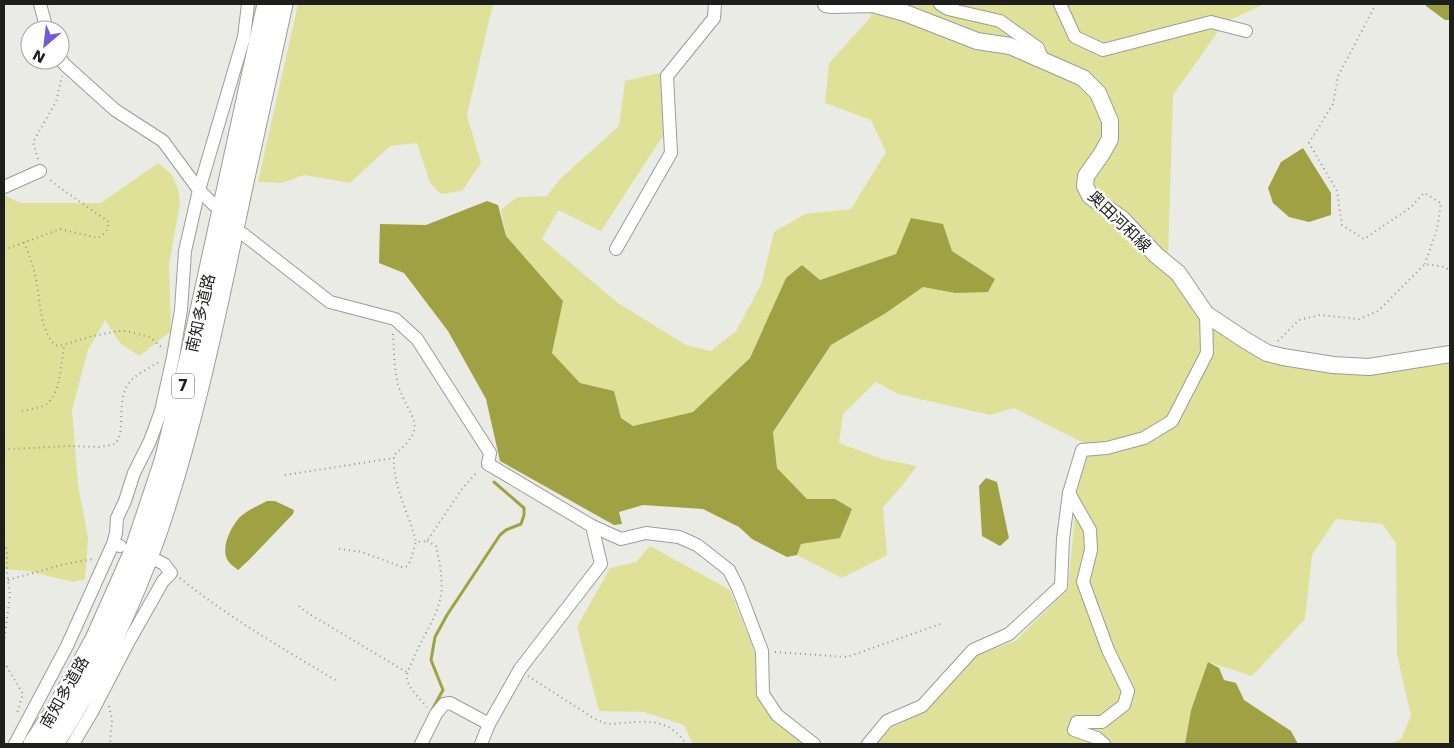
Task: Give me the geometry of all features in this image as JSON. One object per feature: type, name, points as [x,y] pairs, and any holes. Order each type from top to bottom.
[{"type":"highway","name":"南知多道路","points":[[33,744],[58,706],[95,639],[134,552],[164,461],[192,347],[267,4]]},
{"type":"highway","name":"南知多道路","points":[[54,744],[73,714],[110,646],[130,602],[156,535],[177,471],[208,352],[283,4]]},
{"type":"main road","name":"奥田河和線","points":[[826,4],[873,4],[905,13],[977,42],[1010,46],[1083,78],[1098,93],[1110,121],[1110,139],[1102,156],[1086,176],[1085,186],[1090,196],[1122,219],[1156,255],[1178,273],[1206,314],[1268,353],[1333,365],[1369,367],[1450,354]]},
{"type":"street","points":[[40,4],[44,20]]},
{"type":"street","points":[[15,744],[67,646],[105,562],[116,545],[117,518],[161,411],[181,310],[185,251],[199,190],[244,37],[248,4]]},
{"type":"street","points":[[616,249],[671,153],[667,76],[714,18],[715,4]]},
{"type":"street","points":[[940,4],[948,10],[1000,21],[1038,48],[1043,61]]},
{"type":"street","points":[[1060,4],[1076,37],[1103,50],[1211,22],[1246,31]]},
{"type":"street","points":[[70,68],[115,110],[163,141],[199,190],[214,205]]},
{"type":"street","points":[[4,187],[40,171]]},
{"type":"street","points":[[243,234],[330,302],[395,319],[417,339],[490,453],[488,464],[592,526],[621,539],[646,533],[679,537],[698,546],[729,570],[738,588],[762,651],[763,694],[777,715],[814,744]]},
{"type":"street","points":[[868,744],[886,722],[922,706],[973,650],[1008,634],[1061,586],[1063,539],[1069,493],[1082,450],[1107,448],[1144,438],[1172,421],[1207,353],[1206,314]]},
{"type":"street","points":[[1069,493],[1090,530],[1091,550],[1083,582],[1108,650],[1128,691],[1124,705],[1102,722],[1077,722],[1074,730],[1097,738],[1104,744]]},
{"type":"street","points":[[481,744],[488,724],[520,671],[601,564],[592,526]]},
{"type":"street","points":[[73,744],[163,581],[171,573],[164,564],[158,561]]},
{"type":"street","points":[[421,744],[436,714],[442,705],[447,703],[488,724]]},
{"type":"path","points":[[1268,353],[1299,320],[1320,315],[1360,319],[1378,311],[1425,264],[1437,229],[1441,203],[1424,193],[1410,208],[1364,239],[1342,226],[1337,191],[1309,143],[1333,104],[1338,76],[1376,4]]},
{"type":"path","points":[[4,250],[60,229],[98,238],[106,232],[109,222],[56,185],[40,171],[33,142],[56,102],[61,70]]},
{"type":"path","points":[[4,451],[10,449],[68,446],[107,447],[115,444],[120,437],[121,409],[126,387],[135,377],[172,356],[150,337],[126,331],[118,331],[55,345],[50,338],[42,314],[36,280],[24,242]]},
{"type":"path","points":[[1425,264],[1445,267],[1450,271]]},
{"type":"path","points":[[339,548],[362,552],[406,567],[410,562],[416,542],[413,527],[394,474],[394,455],[410,440],[415,422],[402,394],[397,377],[393,329],[395,319]]},
{"type":"path","points":[[22,412],[50,401],[58,383],[64,344]]},
{"type":"path","points":[[285,475],[394,458]]},
{"type":"path","points":[[427,541],[468,481],[482,467],[488,464]]},
{"type":"path","points":[[416,542],[427,541],[436,546],[442,590],[436,611],[408,673],[408,683],[429,709],[436,714]]},
{"type":"path","points":[[4,543],[7,550],[10,594],[4,642]]},
{"type":"path","points":[[8,580],[64,564],[94,559],[105,562]]},
{"type":"path","points":[[171,573],[245,625],[337,681]]},
{"type":"path","points":[[300,606],[306,612],[408,673]]},
{"type":"path","points":[[762,651],[847,657],[943,623]]},
{"type":"path","points":[[4,662],[23,694],[16,717]]},
{"type":"path","points":[[520,671],[604,723],[662,723],[678,733],[686,744]]},
{"type":"path","points":[[103,690],[107,695],[112,720],[110,744]]},
{"type":"green space","points":[[298,4],[493,4],[467,115],[481,163],[462,191],[441,194],[430,183],[417,143],[390,146],[350,183],[304,175],[282,183],[258,182]]},
{"type":"green space","points":[[873,4],[1264,4],[1224,23],[1173,95],[1168,257],[1197,315],[1265,359],[1450,359],[1450,744],[1389,744],[1401,739],[1411,716],[1397,655],[1396,543],[1382,524],[1336,519],[1312,555],[1305,619],[1252,676],[1208,662],[1191,710],[1185,744],[876,744],[892,727],[923,713],[975,656],[1015,641],[1068,589],[1077,493],[1088,445],[1014,408],[990,415],[898,394],[876,382],[843,414],[839,443],[882,459],[917,466],[883,507],[887,555],[842,578],[797,555],[801,544],[840,538],[834,499],[807,499],[777,468],[773,432],[831,345],[886,313],[923,287],[955,293],[995,279],[952,251],[943,224],[896,254],[820,280],[802,265],[768,319],[750,358],[693,412],[633,426],[621,418],[614,391],[580,383],[552,353],[563,301],[506,236],[501,210],[517,197],[547,196],[559,180],[619,126],[625,81],[660,73],[664,134],[601,231],[558,210],[542,239],[618,303],[686,345],[711,351],[736,331],[761,285],[774,232],[805,214],[851,209],[886,152],[871,120],[825,103],[829,63],[870,18]]},
{"type":"green space","points":[[158,163],[172,175],[178,189],[180,203],[169,265],[171,331],[139,356],[120,343],[105,320],[88,350],[72,410],[78,485],[88,538],[85,579],[73,582],[27,571],[4,569],[4,195],[21,203],[101,203]]},
{"type":"green space","points":[[650,546],[730,590],[755,653],[757,696],[775,720],[803,744],[693,744],[684,725],[644,712],[599,711],[577,627],[610,568],[636,562]]},
{"type":"shaded area","points":[[1426,4],[1450,4],[1450,20],[1445,20],[1426,6]]},
{"type":"shaded area","points":[[1303,148],[1331,193],[1331,215],[1309,222],[1289,217],[1273,203],[1268,188],[1281,162]]},
{"type":"shaded area","points":[[487,201],[498,205],[506,236],[563,301],[552,353],[580,383],[614,391],[621,418],[633,426],[693,412],[750,358],[786,278],[802,265],[820,280],[896,254],[911,218],[943,224],[952,251],[995,279],[988,292],[955,293],[923,287],[886,313],[831,345],[773,432],[777,468],[807,499],[835,499],[852,509],[840,538],[801,544],[797,555],[787,557],[752,539],[739,527],[703,509],[643,505],[619,512],[622,524],[614,525],[500,461],[486,399],[448,331],[404,273],[379,263],[380,224],[426,225]]},
{"type":"shaded area","points":[[986,478],[997,482],[1009,538],[1000,546],[982,536],[979,486]]},
{"type":"shaded area","points":[[267,501],[275,501],[294,510],[293,514],[238,570],[229,562],[225,554],[230,532],[242,515]]},
{"type":"shaded area","points":[[1208,662],[1219,668],[1224,680],[1236,683],[1244,700],[1291,731],[1298,744],[1185,744],[1191,710]]},
{"type":"waterway","points":[[432,710],[443,690],[431,660],[435,637],[447,615],[500,535],[506,530],[521,524],[524,515],[524,508],[494,482]]}]
